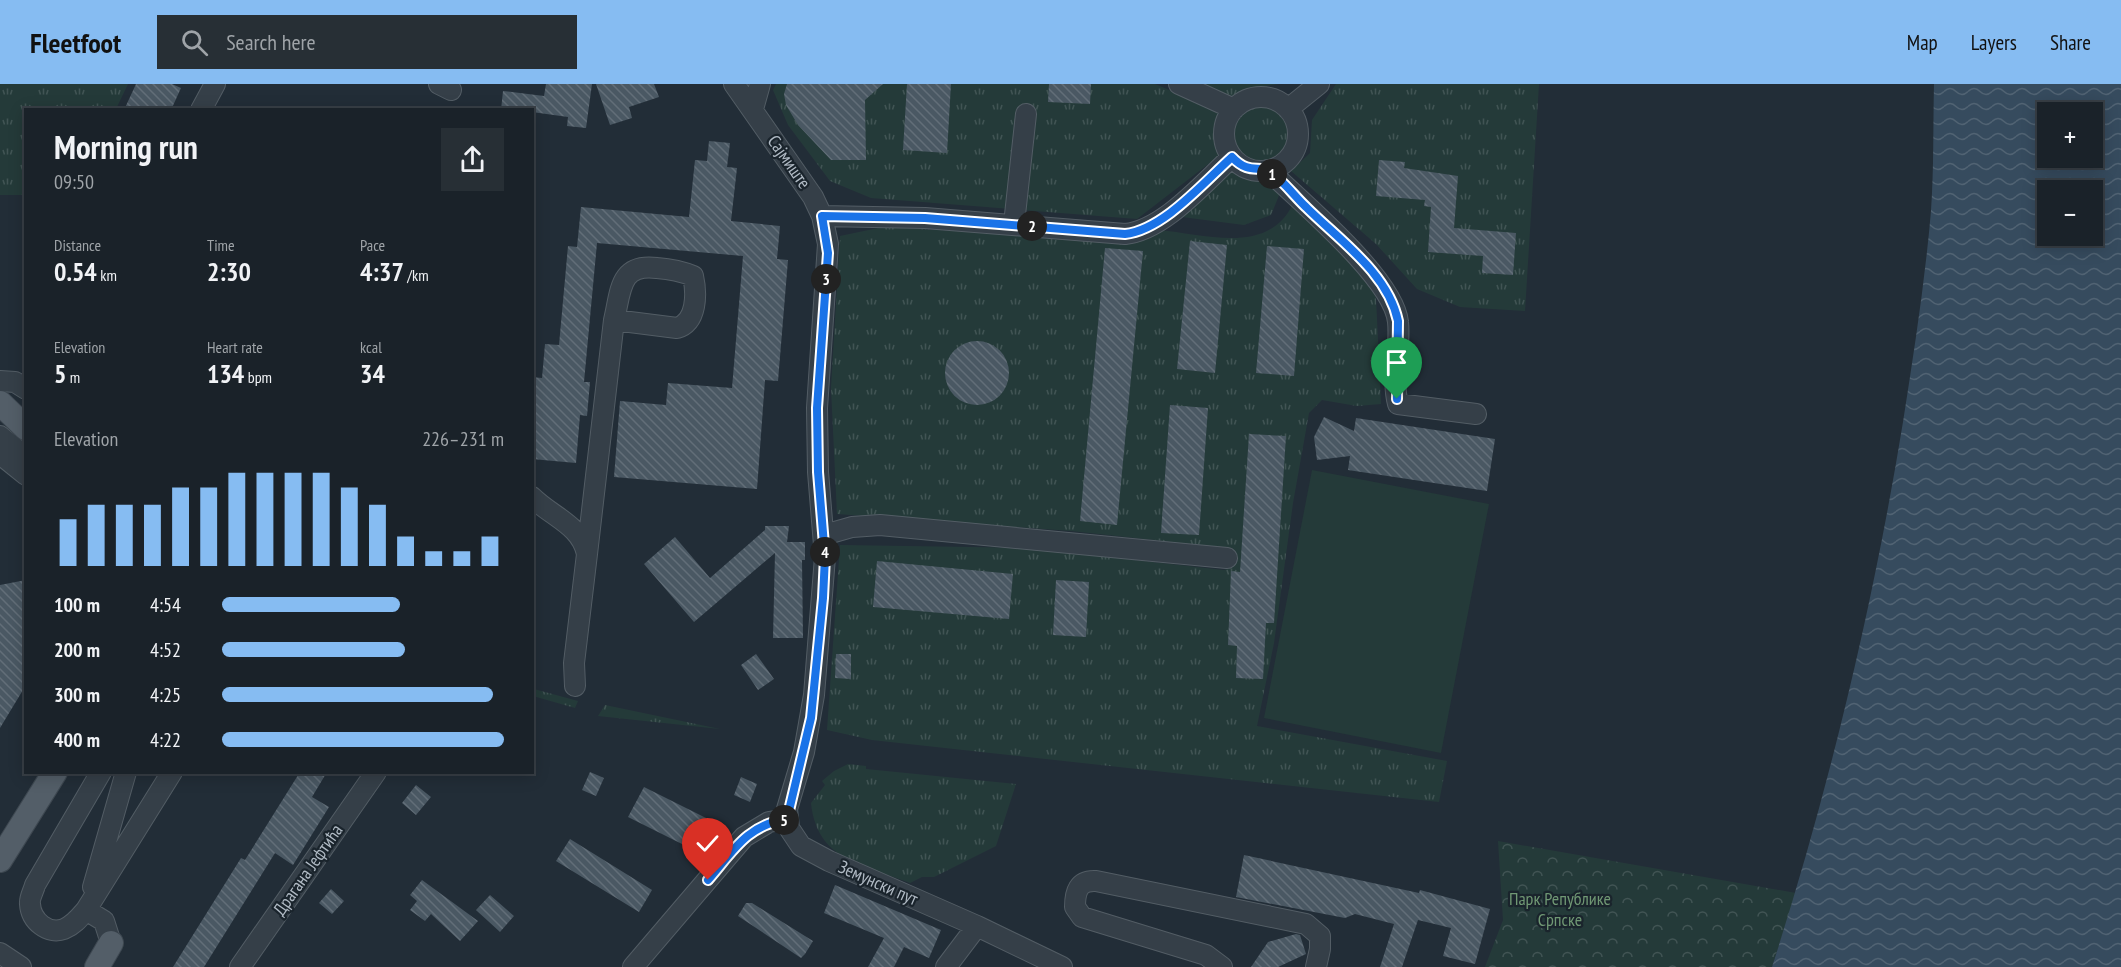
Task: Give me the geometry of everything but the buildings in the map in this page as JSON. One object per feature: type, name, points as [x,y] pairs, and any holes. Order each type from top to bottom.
[{"type":"main road","points":[[0,403],[24,426]]},
{"type":"main road","points":[[0,860],[54,774]]},
{"type":"main road","points":[[97,967],[111,943]]},
{"type":"street","points":[[202,108],[215,84]]},
{"type":"street","name":"Сајмиште","points":[[734,84],[801,177],[822,216],[828,253],[817,408],[818,472],[824,535],[823,598],[814,695],[807,736],[787,819]]},
{"type":"street","points":[[753,109],[760,84]]},
{"type":"street","points":[[1179,84],[1234,109]]},
{"type":"street","points":[[1288,109],[1320,84]]},
{"type":"street","points":[[1261,98],[1280,103],[1288,109],[1297,126],[1296,146],[1285,162],[1268,170],[1244,167],[1232,157],[1224,138],[1225,128],[1234,109],[1242,103],[1261,98]]},
{"type":"street","points":[[1014,224],[1026,114]]},
{"type":"street","points":[[822,216],[1014,224],[1125,234],[1141,232],[1158,223],[1232,157]]},
{"type":"street","points":[[1268,170],[1358,256],[1373,272],[1390,298],[1398,321],[1398,404],[1476,414]]},
{"type":"street","points":[[575,686],[574,663],[614,320]]},
{"type":"street","points":[[0,436],[24,456]]},
{"type":"street","points":[[0,454],[24,473]]},
{"type":"street","points":[[534,499],[578,532],[584,541],[587,554]]},
{"type":"street","points":[[824,535],[852,527],[880,525],[1227,558]]},
{"type":"street","points":[[100,774],[35,885],[30,903],[35,920],[47,929],[63,930],[75,922],[86,910],[171,774]]},
{"type":"street","points":[[86,910],[125,774]]},
{"type":"street","name":"Драгана Јефтића","points":[[240,967],[375,774]]},
{"type":"street","points":[[633,967],[744,837],[769,822],[787,819]]},
{"type":"street","name":"Земунски пут","points":[[787,819],[792,835],[807,850],[977,926],[1062,967]]},
{"type":"street","points":[[1222,967],[1206,955],[1082,918],[1075,908],[1078,888],[1084,882],[1096,881],[1306,924],[1316,931],[1320,940],[1316,967]]},
{"type":"street","points":[[86,910],[104,921],[111,943]]},
{"type":"street","points":[[946,967],[977,926]]},
{"type":"street","points":[[0,953],[21,967]]},
{"type":"green space","points":[[0,84],[128,84],[116,108],[24,108],[24,195],[0,195]]},
{"type":"green space","points":[[776,84],[1155,84],[1221,112],[1215,133],[1220,155],[1137,219],[871,198],[830,181],[788,125],[773,90]]},
{"type":"green space","points":[[1197,84],[1279,84],[1256,87],[1230,99]]},
{"type":"green space","points":[[1336,84],[1539,84],[1525,311],[1460,307],[1417,289],[1376,244],[1291,171],[1310,153],[1312,120]]},
{"type":"green space","points":[[1255,104],[1267,104],[1278,109],[1286,117],[1291,134],[1289,146],[1278,159],[1267,164],[1255,164],[1244,159],[1236,151],[1231,140],[1231,128],[1236,117],[1244,109]]},
{"type":"green space","points":[[1233,168],[1253,178],[1268,178],[1280,193],[1271,215],[1244,225],[1182,217]]},
{"type":"green space","points":[[1293,204],[1364,274],[1376,298],[1381,404],[1357,406],[1322,400],[1309,413],[1293,503],[1274,643],[1257,726],[1447,761],[1439,802],[872,740],[827,730],[840,545],[1027,548],[1224,570],[1232,567],[1236,552],[1227,548],[1071,531],[837,514],[831,388],[840,236],[883,227],[1137,241],[1153,236],[1159,230],[1234,238],[1268,231],[1282,220]]},
{"type":"green space","points":[[1312,470],[1489,504],[1441,753],[1264,718]]},
{"type":"green space","points":[[534,689],[578,701],[575,708],[534,696]]},
{"type":"green space","points":[[605,705],[720,729],[598,716]]},
{"type":"green space","points":[[848,764],[866,766],[866,769],[1016,784],[996,846],[934,877],[922,877],[910,883],[846,858],[833,849],[823,837],[815,822],[811,803],[825,785],[822,781],[834,771]]},
{"type":"green space","name":"Парк Републике Српске","points":[[1498,841],[1796,893],[1772,967],[1485,967],[1503,920]]},
{"type":"water","points":[[1934,84],[2121,84],[2121,967],[1772,967],[1831,765],[1878,560],[1915,343],[1929,237],[1933,179]]},
{"type":"route","points":[[708,880],[744,837],[769,822],[787,819],[789,799],[804,752],[811,718],[825,557],[818,472],[817,408],[828,253],[822,216],[925,218],[1125,234],[1141,232],[1158,223],[1232,157],[1244,167],[1252,170],[1268,170],[1358,256],[1383,286],[1396,310],[1398,321],[1397,399]]}]
